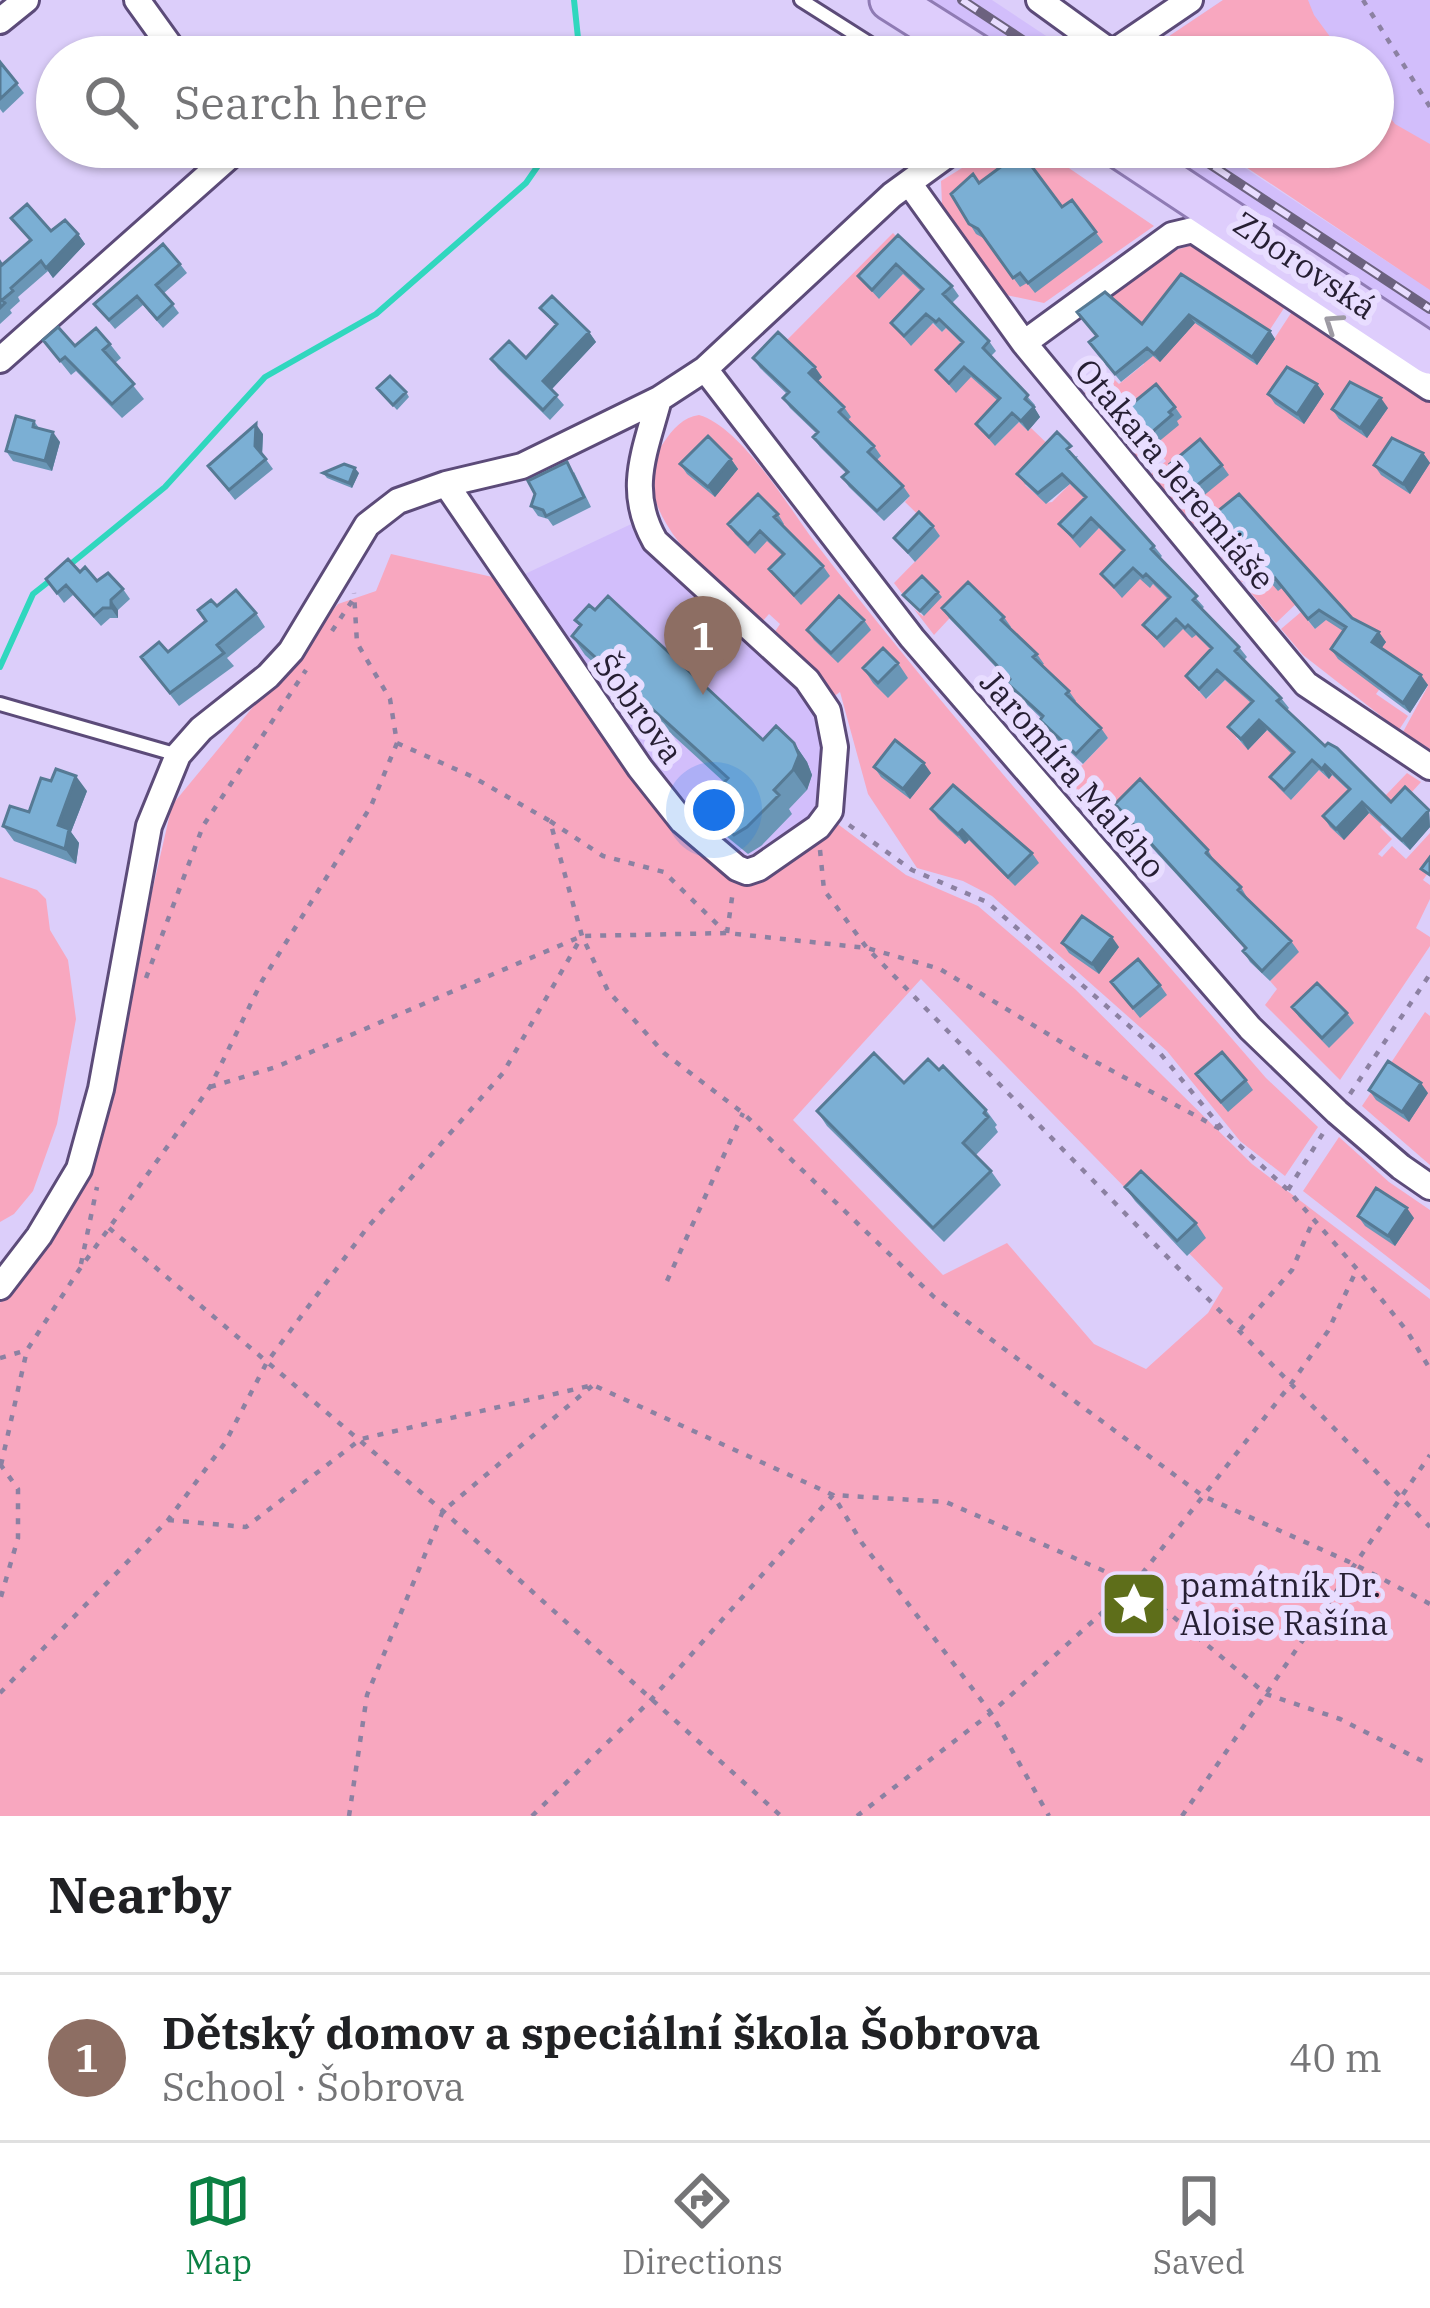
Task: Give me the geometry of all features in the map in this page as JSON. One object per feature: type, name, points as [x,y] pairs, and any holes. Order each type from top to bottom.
[{"type":"main road","points":[[890,0],[947,36]]},
{"type":"main road","points":[[1150,168],[1430,354]]},
{"type":"street","points":[[1,18],[26,0]]},
{"type":"street","points":[[137,0],[163,36]]},
{"type":"street","points":[[1040,0],[1089,36]]},
{"type":"street","points":[[1137,36],[1190,0]]},
{"type":"street","points":[[0,360],[216,168]]},
{"type":"street","points":[[0,1287],[40,1236],[80,1169],[101,1089],[149,826],[178,755],[291,651],[367,525],[398,501],[522,466],[659,399],[705,369],[929,168]]},
{"type":"street","name":"Otakara Jeremiáše","points":[[908,183],[1024,343],[1306,684],[1430,767]]},
{"type":"street","name":"Zborovská","points":[[1024,343],[1172,235],[1193,230],[1430,388]]},
{"type":"street","name":"Jaromíra Malého","points":[[705,369],[912,638],[1250,1028],[1353,1126],[1430,1186]]},
{"type":"street","points":[[659,399],[640,477],[642,519],[655,541],[807,680],[828,711],[835,747],[824,819],[759,868],[747,872],[737,868]]},
{"type":"street","name":"Šobrova","points":[[446,484],[640,768],[682,820],[737,868]]},
{"type":"lane","points":[[801,0],[858,36]]},
{"type":"lane","points":[[0,704],[178,755]]},
{"type":"path","points":[[1364,0],[1386,36]]},
{"type":"path","points":[[1394,49],[1430,107]]},
{"type":"path","points":[[0,1600],[18,1538],[18,1489],[1,1465],[27,1350],[210,1087],[262,981],[371,806],[397,743],[390,699],[357,643],[355,585]]},
{"type":"path","points":[[327,638],[352,601]]},
{"type":"path","points":[[143,986],[203,826],[315,657]]},
{"type":"path","points":[[397,743],[472,776],[603,856],[664,872],[727,933]]},
{"type":"path","points":[[824,819],[824,890],[867,949],[1430,1527]]},
{"type":"path","points":[[824,819],[912,870],[986,902],[1159,1052],[1224,1131],[1288,1190],[1357,1269],[1407,1331],[1430,1369]]},
{"type":"path","points":[[550,821],[582,936],[608,991],[664,1054],[743,1113],[934,1297],[1204,1496],[1357,1565],[1430,1604]]},
{"type":"path","points":[[727,933],[737,868]]},
{"type":"path","points":[[210,1087],[276,1067],[582,936],[727,933],[867,949],[940,969],[1081,1054],[1224,1131]]},
{"type":"path","points":[[0,1693],[168,1520],[225,1443],[267,1362],[367,1228],[502,1073],[582,936]]},
{"type":"path","points":[[1348,1095],[1430,974]]},
{"type":"path","points":[[667,1281],[743,1113]]},
{"type":"path","points":[[1288,1190],[1328,1126]]},
{"type":"path","points":[[80,1270],[98,1182]]},
{"type":"path","points":[[1240,1330],[1292,1270],[1313,1220]]},
{"type":"path","points":[[109,1228],[361,1439],[781,1816]]},
{"type":"path","points":[[857,1816],[991,1713],[1134,1584],[1291,1384],[1328,1331],[1357,1269]]},
{"type":"path","points":[[0,1358],[27,1350]]},
{"type":"path","points":[[168,1520],[246,1527],[361,1439],[593,1385],[833,1495],[946,1502],[1134,1584],[1266,1694],[1340,1719],[1430,1765]]},
{"type":"path","points":[[349,1816],[367,1695],[443,1511],[593,1385]]},
{"type":"path","points":[[1183,1816],[1430,1455]]},
{"type":"path","points":[[532,1816],[650,1701],[833,1495]]},
{"type":"path","points":[[833,1495],[862,1544],[991,1713],[1049,1816]]},
{"type":"shaded area","points":[[932,0],[992,0],[1046,36],[986,36]]},
{"type":"shaded area","points":[[1223,0],[1430,0],[1430,330],[1186,168],[1245,168],[1400,270],[1378,168],[1394,168],[1394,36],[1169,36]]},
{"type":"shaded area","points":[[1223,0],[1308,0],[1330,36],[1169,36]]},
{"type":"shaded area","points":[[1394,123],[1430,144],[1430,290],[1247,168],[1394,168]]},
{"type":"shaded area","points":[[962,168],[1069,168],[1154,226],[1044,303],[1006,295],[942,204],[941,181]]},
{"type":"shaded area","points":[[893,233],[905,245],[879,299],[903,274],[930,299],[932,323],[942,332],[946,328],[970,352],[971,377],[1009,406],[995,446],[1019,422],[1056,452],[1025,485],[1046,503],[1070,484],[1094,507],[1080,547],[1099,528],[1108,537],[1111,534],[1150,587],[1153,584],[1178,608],[1183,629],[1220,658],[1194,687],[1207,699],[1225,680],[1262,709],[1236,738],[1249,749],[1267,730],[1304,759],[1291,800],[1319,770],[1329,779],[1332,775],[1357,799],[1344,839],[1407,773],[1421,782],[1380,827],[1392,839],[1378,854],[1382,857],[1392,846],[1406,859],[1430,833],[1430,870],[1423,880],[1430,885],[1430,899],[1416,928],[1430,937],[1430,946],[1340,1080],[1265,1005],[1277,989],[1270,981],[1298,951],[1122,815],[1108,832],[1064,784],[1108,738],[1008,630],[1011,627],[974,592],[934,635],[914,609],[923,616],[941,596],[907,600],[894,583],[940,536],[905,502],[910,496],[875,462],[880,457],[816,383],[821,376],[785,342]]},
{"type":"shaded area","points":[[1202,246],[1288,302],[1267,334],[1220,339],[1257,365],[1295,307],[1430,397],[1430,749],[1403,732],[1428,686],[1397,665],[1376,694],[1408,716],[1399,730],[1303,655],[1281,629],[1301,612],[1315,629],[1341,606],[1319,582],[1276,623],[1247,588],[1264,574],[1259,567],[1242,582],[1213,547],[1228,535],[1242,551],[1267,530],[1221,525],[1207,540],[1151,474],[1166,461],[1158,451],[1142,463],[1084,393],[1109,374],[1119,384],[1144,364],[1109,298],[1173,251]]},
{"type":"shaded area","points":[[699,415],[715,422],[747,451],[979,746],[1266,1078],[1318,1127],[1285,1176],[1240,1141],[1167,1051],[992,896],[963,881],[917,868],[868,794],[840,692],[833,697],[774,633],[780,624],[769,614],[762,622],[699,565],[663,517],[653,492],[653,467],[675,428]]},
{"type":"shaded area","points":[[642,519],[828,711],[831,808],[759,868],[682,821],[510,581]]},
{"type":"shaded area","points":[[391,554],[510,581],[640,768],[737,868],[835,822],[906,875],[978,906],[1075,989],[1252,1164],[1430,1299],[1430,1816],[0,1816],[0,1303],[85,1182],[172,805],[338,604],[376,591]],"holes":[[[921,979],[1223,1288],[1208,1313],[1146,1369],[1094,1344],[1007,1243],[943,1275],[793,1120]]]},
{"type":"shaded area","points":[[0,877],[37,890],[46,899],[50,930],[68,960],[76,1019],[57,1124],[33,1191],[14,1214],[0,1222]]},
{"type":"shaded area","points":[[1425,1012],[1430,1016],[1430,1165],[1362,1106]]},
{"type":"shaded area","points":[[1339,1137],[1389,1182],[1430,1210],[1430,1290],[1303,1191]]},
{"type":"building","points":[[0,62],[17,83],[0,99]]},
{"type":"building","points":[[999,168],[1033,168],[1062,207],[1072,200],[1096,232],[1028,283],[1020,273],[1013,278],[951,194],[973,174],[979,183]]},
{"type":"building","points":[[27,204],[51,231],[65,220],[78,234],[46,268],[41,261],[11,288],[0,308],[0,262],[2,265],[31,240],[11,218]]},
{"type":"building","points":[[898,235],[952,286],[943,294],[989,341],[983,348],[1028,395],[1025,399],[1034,407],[1021,421],[1012,413],[989,437],[976,424],[1000,398],[964,367],[949,383],[936,370],[963,342],[939,319],[936,322],[926,314],[904,336],[891,323],[923,289],[896,264],[872,290],[858,276]]},
{"type":"building","points":[[163,244],[180,264],[156,285],[173,304],[157,319],[137,296],[109,320],[94,304]]},
{"type":"building","points":[[1181,274],[1270,331],[1252,357],[1189,315],[1154,354],[1147,348],[1115,374],[1089,342],[1097,336],[1077,312],[1105,292],[1142,324]]},
{"type":"building","points":[[552,296],[589,332],[543,381],[557,395],[543,410],[491,359],[509,341],[526,358],[557,324],[540,308]]},
{"type":"building","points":[[58,327],[75,346],[96,328],[110,344],[103,350],[134,384],[112,404],[65,357],[60,361],[43,340]]},
{"type":"building","points":[[778,332],[815,367],[809,373],[874,446],[868,452],[903,486],[877,511],[842,477],[848,472],[813,437],[818,432],[783,398],[789,392],[753,358]]},
{"type":"building","points":[[1287,367],[1317,384],[1297,414],[1268,394]]},
{"type":"building","points":[[390,376],[406,392],[393,405],[377,388]]},
{"type":"building","points":[[1350,382],[1381,398],[1360,428],[1332,409]]},
{"type":"building","points":[[1156,384],[1175,407],[1144,439],[1122,412]]},
{"type":"building","points":[[16,416],[53,432],[45,461],[6,451]]},
{"type":"building","points":[[256,424],[255,446],[266,459],[229,490],[208,466]]},
{"type":"building","points":[[1057,432],[1154,546],[1151,549],[1197,596],[1193,600],[1239,647],[1235,651],[1281,698],[1277,701],[1325,746],[1337,748],[1391,802],[1405,787],[1429,810],[1402,840],[1362,802],[1336,829],[1323,816],[1350,789],[1325,765],[1322,769],[1312,760],[1284,790],[1270,777],[1294,752],[1259,720],[1241,739],[1228,727],[1253,701],[1217,670],[1199,689],[1186,676],[1212,648],[1176,619],[1157,638],[1143,625],[1170,597],[1133,568],[1114,587],[1101,574],[1124,550],[1091,518],[1073,537],[1059,524],[1086,497],[1062,474],[1038,493],[1017,474]]},
{"type":"building","points":[[708,436],[731,459],[708,487],[680,464]]},
{"type":"building","points":[[1392,438],[1423,453],[1403,484],[1374,465]]},
{"type":"building","points":[[1200,439],[1222,465],[1195,487],[1189,479],[1185,483],[1170,464]]},
{"type":"building","points":[[567,462],[584,497],[546,516],[531,506],[535,494],[528,481]]},
{"type":"building","points":[[344,464],[355,468],[349,483],[323,473]]},
{"type":"building","points":[[758,494],[823,566],[794,595],[769,569],[784,554],[760,531],[748,544],[728,524]]},
{"type":"building","points":[[1239,494],[1352,618],[1379,632],[1372,642],[1421,675],[1403,703],[1331,649],[1346,627],[1319,610],[1308,619],[1213,515]]},
{"type":"building","points":[[919,512],[933,526],[908,552],[894,538]]},
{"type":"building","points":[[68,559],[80,572],[85,567],[97,581],[108,573],[123,589],[111,600],[111,608],[94,616],[66,585],[57,593],[46,579]]},
{"type":"building","points":[[922,576],[938,592],[920,611],[903,595]]},
{"type":"building","points":[[968,582],[1101,728],[1076,754],[942,608]]},
{"type":"building","points":[[236,590],[256,613],[217,645],[224,653],[170,693],[141,657],[159,642],[168,652],[206,621],[198,610],[211,600],[217,606]]},
{"type":"building","points":[[608,596],[763,740],[776,726],[794,743],[799,755],[793,770],[774,790],[779,795],[734,835],[701,808],[728,778],[572,636],[581,625],[575,620],[589,605],[595,610]]},
{"type":"building","points":[[839,596],[864,620],[831,653],[807,630]]},
{"type":"building","points":[[883,648],[898,663],[878,683],[863,668]]},
{"type":"building","points":[[895,740],[924,763],[903,789],[874,767]]},
{"type":"building","points":[[56,769],[76,776],[58,825],[69,829],[65,849],[3,826],[10,806],[29,812],[41,778],[51,781]]},
{"type":"building","points":[[1140,779],[1241,887],[1238,890],[1291,941],[1262,971],[1115,804]]},
{"type":"building","points":[[953,785],[1032,853],[1008,877],[962,830],[958,834],[931,809]]},
{"type":"building","points":[[1082,916],[1112,937],[1092,964],[1062,943]]},
{"type":"building","points":[[1138,959],[1160,985],[1133,1008],[1111,982]]},
{"type":"building","points":[[1317,983],[1347,1013],[1322,1038],[1292,1007]]},
{"type":"building","points":[[1222,1052],[1246,1080],[1221,1102],[1196,1074]]},
{"type":"building","points":[[874,1053],[904,1083],[928,1059],[939,1070],[943,1066],[986,1110],[988,1117],[963,1143],[991,1171],[933,1228],[817,1111]]},
{"type":"building","points":[[1388,1061],[1421,1083],[1402,1112],[1369,1090]]},
{"type":"building","points":[[1141,1171],[1196,1223],[1177,1241],[1125,1187]]},
{"type":"building","points":[[1376,1188],[1407,1208],[1388,1236],[1358,1216]]},
{"type":"waterway","points":[[574,0],[578,36]]},
{"type":"waterway","points":[[67,567],[165,487],[265,377],[376,314],[526,183],[536,168]]},
{"type":"waterway","points":[[0,667],[33,594],[52,579]]},
{"type":"railway","points":[[962,0],[1016,36]]},
{"type":"railway","points":[[1216,168],[1430,309]]},
{"type":"place","name":"Dětský domov a speciální škola Šobrova","points":[[703,695]]},
{"type":"place","name":"památník Dr. Aloise Rašína","points":[[1134,1604]]}]
